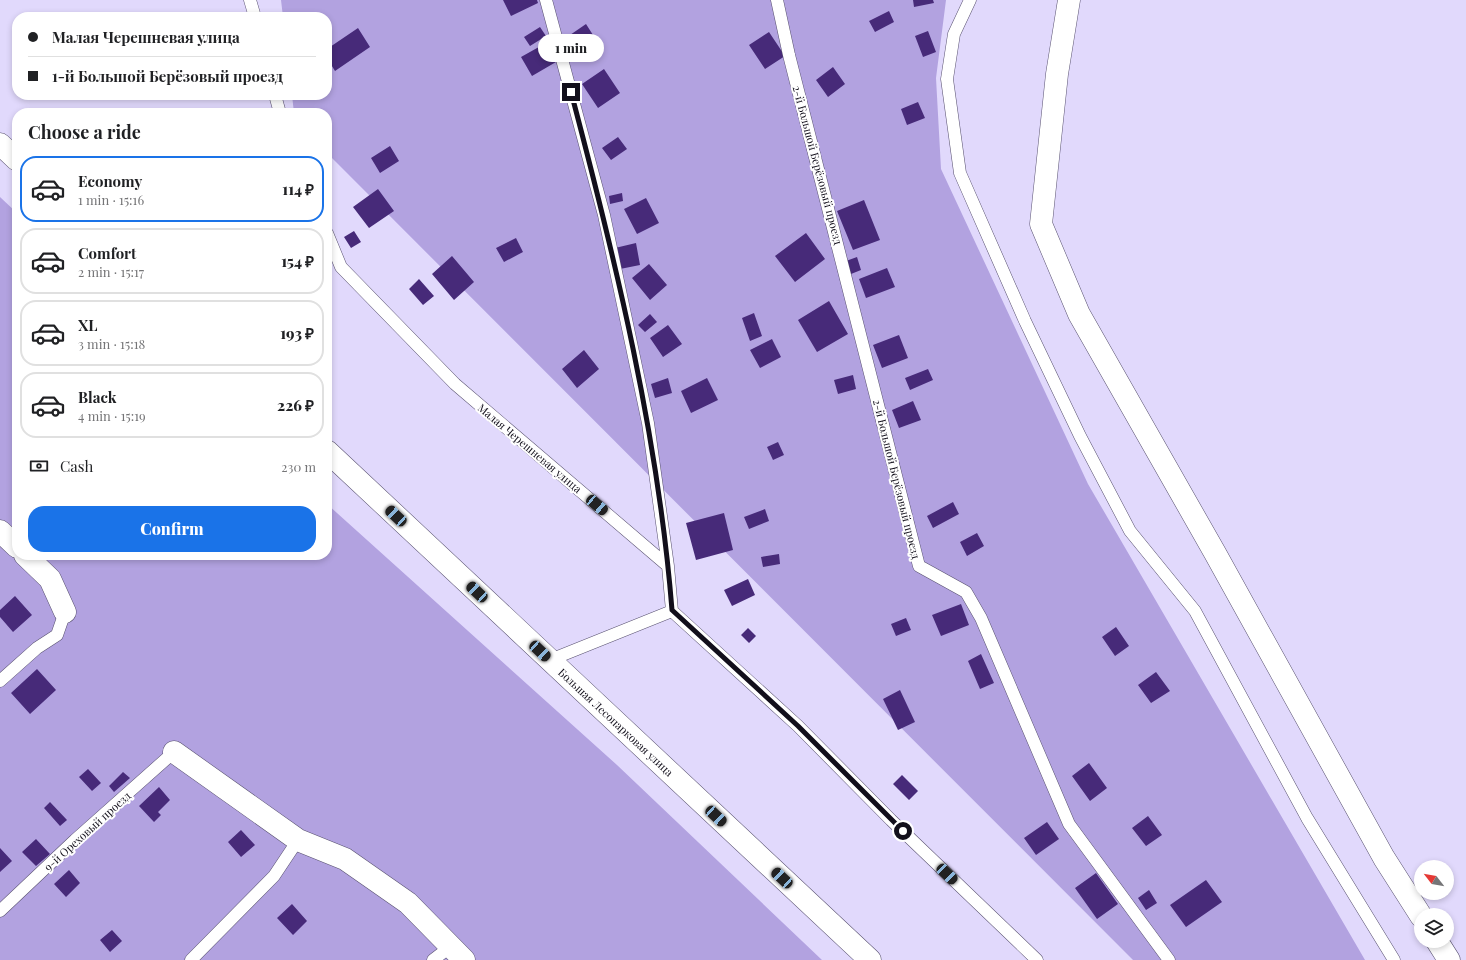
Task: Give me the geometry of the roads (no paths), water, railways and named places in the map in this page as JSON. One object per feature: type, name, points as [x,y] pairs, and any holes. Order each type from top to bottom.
[{"type":"street","points":[[1069,0],[1057,74],[1041,224],[1079,314],[1215,553],[1384,858],[1416,908]]},
{"type":"street","points":[[0,144],[12,155]]},
{"type":"street","name":"Большая Лесопарковая улица","points":[[332,456],[870,960]]},
{"type":"street","points":[[0,531],[12,543]]},
{"type":"street","points":[[30,560],[50,579],[65,612]]},
{"type":"street","points":[[174,752],[298,840],[345,859],[408,902],[457,953]]},
{"type":"street","points":[[1442,948],[1450,960]]},
{"type":"lane","points":[[250,0],[253,12]]},
{"type":"lane","points":[[546,0],[604,215],[648,423],[668,566],[672,610],[798,726],[891,820],[1036,960]]},
{"type":"lane","name":"2-й Большой Берёзовый проезд","points":[[777,0],[789,55],[919,566],[966,592],[981,618],[1069,824],[1169,960]]},
{"type":"lane","points":[[970,0],[954,34],[947,79],[960,173],[1025,321],[1080,436],[1130,531],[1195,611],[1307,818],[1394,960]]},
{"type":"lane","name":"Малая Черешневая улица","points":[[332,245],[341,267],[455,384],[668,566]]},
{"type":"lane","points":[[550,660],[672,610]]},
{"type":"lane","points":[[0,681],[37,648],[57,635],[65,612]]},
{"type":"lane","name":"9-й Ореховый проезд","points":[[0,911],[75,840],[174,752]]},
{"type":"lane","points":[[191,960],[274,876],[298,840]]},
{"type":"lane","points":[[433,960],[457,953]]}]
